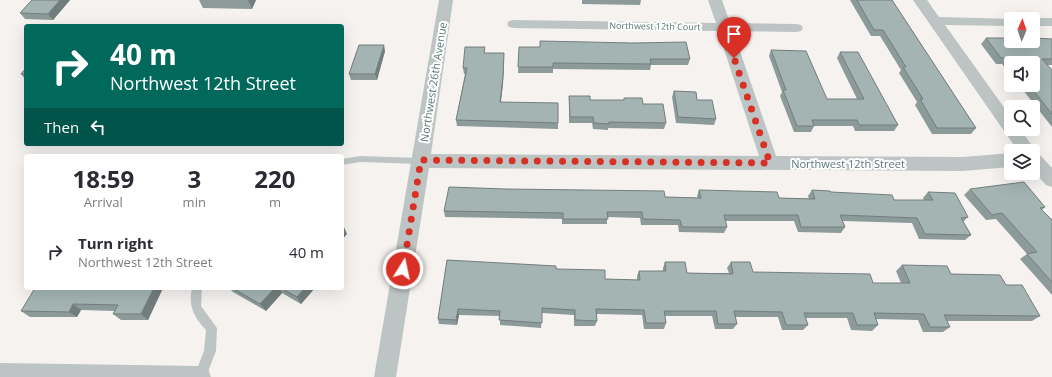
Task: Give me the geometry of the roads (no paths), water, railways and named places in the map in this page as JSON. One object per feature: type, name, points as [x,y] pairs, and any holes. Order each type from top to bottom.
[{"type":"street","name":"Northwest 26th Avenue","points":[[385,377],[446,0]]},
{"type":"street","points":[[715,0],[770,163]]},
{"type":"street","points":[[920,0],[1004,119]]},
{"type":"street","points":[[935,21],[1004,22]]},
{"type":"street","points":[[1040,22],[1052,22]]},
{"type":"street","name":"Northwest 12th Court","points":[[514,24],[796,28]]},
{"type":"street","name":"Northwest 12th Street","points":[[421,160],[963,164],[1004,161]]},
{"type":"street","points":[[1040,167],[1052,180]]},
{"type":"street","points":[[0,374],[200,377]]},
{"type":"lane","points":[[344,162],[360,159],[421,160]]},
{"type":"lane","points":[[196,290],[194,299],[198,314],[212,328],[210,351],[200,377]]}]
